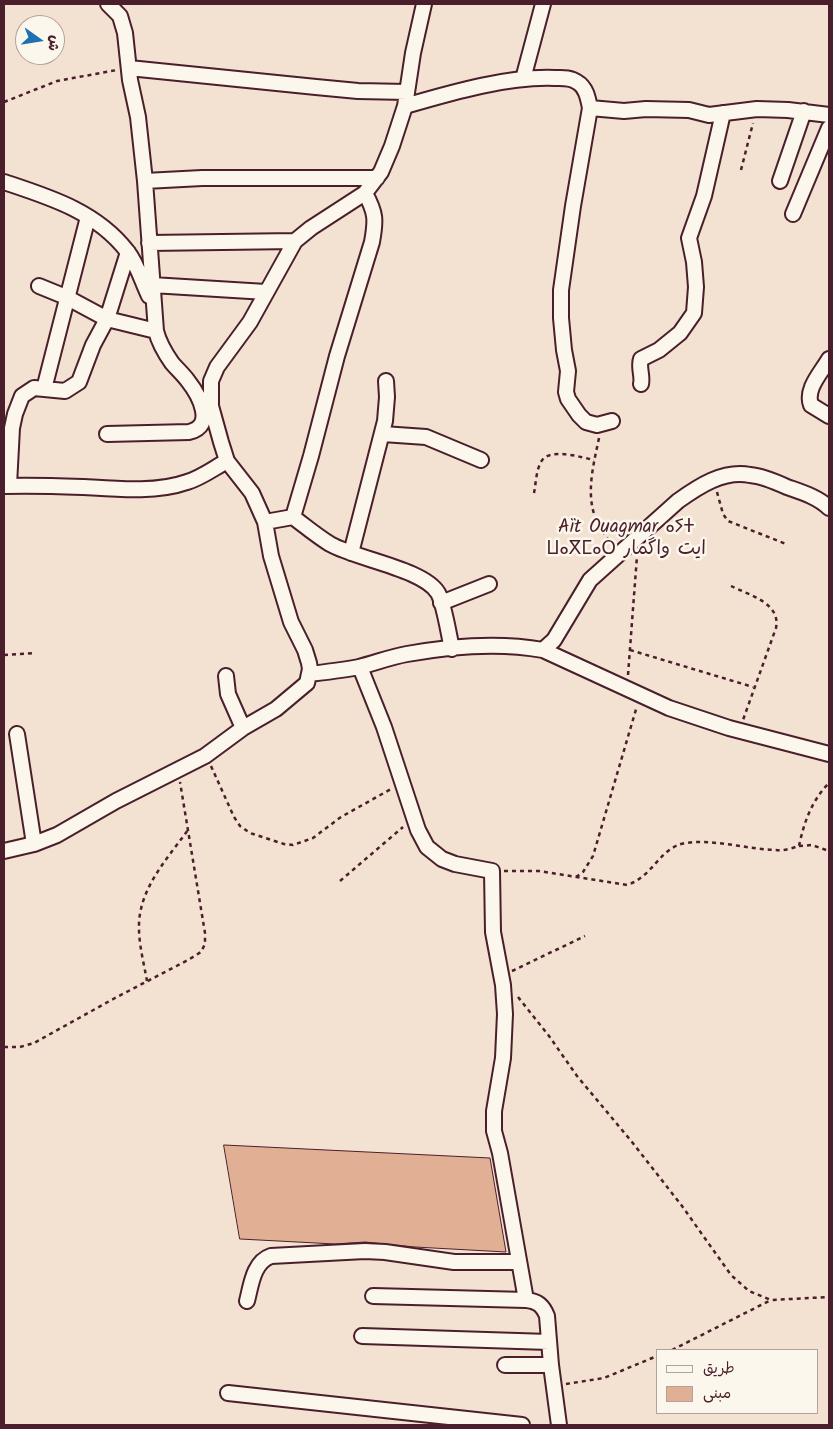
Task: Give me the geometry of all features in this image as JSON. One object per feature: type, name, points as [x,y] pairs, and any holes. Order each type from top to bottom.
[{"type":"street","points":[[107,434],[188,432],[198,429],[202,424],[203,411],[194,390],[164,351],[156,331],[145,181],[138,118],[128,68],[127,44],[120,16],[108,4]]},
{"type":"street","points":[[4,851],[34,844],[57,835],[116,801],[205,756],[243,728],[276,709],[307,683],[310,674],[308,657],[291,622],[273,564],[265,522],[252,493],[227,461],[211,406],[211,381],[217,367],[250,322],[295,241],[310,228],[365,193],[381,172],[405,106],[424,4]]},
{"type":"street","points":[[523,79],[543,4]]},
{"type":"street","points":[[128,68],[316,88],[407,92]]},
{"type":"street","points":[[405,106],[454,91],[541,77],[574,80],[586,92],[590,108],[572,206],[561,290],[561,318],[568,371],[566,392],[568,398],[586,422],[592,425],[607,423]]},
{"type":"street","points":[[590,108],[624,111],[646,109],[689,110],[709,115],[757,109],[804,111],[829,116]]},
{"type":"street","points":[[780,181],[804,111]]},
{"type":"street","points":[[641,384],[643,378],[640,364],[641,359],[659,350],[680,333],[694,312],[696,286],[689,238],[704,196],[723,113]]},
{"type":"street","points":[[793,214],[829,128]]},
{"type":"street","points":[[145,181],[202,178],[377,178]]},
{"type":"street","points":[[4,182],[46,196],[88,216],[108,229],[128,252],[154,307]]},
{"type":"street","points":[[293,517],[312,456],[337,356],[372,242],[375,227],[374,210],[365,193]]},
{"type":"street","points":[[44,389],[88,216]]},
{"type":"street","points":[[149,243],[295,241]]},
{"type":"street","points":[[128,252],[107,319],[93,345],[79,382],[65,391],[29,390],[22,396],[12,428],[6,486],[132,490],[169,486],[193,480],[227,461]]},
{"type":"street","points":[[152,285],[266,292]]},
{"type":"street","points":[[39,286],[107,319],[156,331]]},
{"type":"street","points":[[829,359],[808,396],[811,405],[829,416]]},
{"type":"street","points":[[351,553],[383,434],[387,411],[386,381]]},
{"type":"street","points":[[383,434],[426,437],[481,460]]},
{"type":"street","points":[[544,650],[554,640],[590,580],[678,501],[693,490],[715,479],[731,475],[750,474],[806,494],[829,508]]},
{"type":"street","points":[[265,522],[293,517],[330,544],[421,578],[429,583],[439,594],[452,649]]},
{"type":"street","points":[[441,603],[489,584]]},
{"type":"street","points":[[310,674],[360,667],[405,654],[494,645],[519,646],[544,650],[669,708],[739,730],[829,754]]},
{"type":"street","points":[[360,667],[384,727],[418,830],[427,847],[442,859],[469,868],[492,871],[493,932],[502,981],[505,1014],[504,1051],[494,1111],[494,1131],[500,1153],[526,1300]]},
{"type":"street","points":[[226,676],[228,694],[243,728]]},
{"type":"street","points":[[17,734],[34,844]]},
{"type":"street","points":[[247,1301],[257,1268],[261,1262],[270,1256],[365,1251],[454,1262],[518,1262]]},
{"type":"street","points":[[374,1296],[526,1300],[537,1302],[545,1310],[547,1316],[559,1425]]},
{"type":"street","points":[[362,1336],[549,1342]]},
{"type":"street","points":[[505,1365],[551,1365]]},
{"type":"street","points":[[228,1393],[522,1425]]},
{"type":"path","points":[[4,102],[57,81],[128,68]]},
{"type":"path","points":[[741,170],[757,109]]},
{"type":"path","points":[[607,423],[594,460],[591,498],[594,515],[604,534],[622,551]]},
{"type":"path","points":[[534,493],[539,467],[547,456],[556,454],[571,455],[594,460]]},
{"type":"path","points":[[715,479],[723,514],[728,521],[786,544]]},
{"type":"path","points":[[627,688],[639,537]]},
{"type":"path","points":[[731,586],[772,608],[778,619],[739,730]]},
{"type":"path","points":[[630,650],[754,688]]},
{"type":"path","points":[[4,656],[35,652]]},
{"type":"path","points":[[576,876],[583,872],[593,856],[625,741],[640,695]]},
{"type":"path","points":[[205,756],[215,771],[234,817],[240,826],[262,838],[284,844],[293,845],[313,838],[341,817],[402,782]]},
{"type":"path","points":[[4,1047],[20,1047],[34,1043],[201,952],[205,944],[205,933],[178,770]]},
{"type":"path","points":[[799,846],[805,823],[813,804],[829,783]]},
{"type":"path","points":[[340,881],[383,843],[414,819]]},
{"type":"path","points":[[147,981],[138,928],[143,899],[161,867],[188,830]]},
{"type":"path","points":[[492,871],[539,871],[628,885],[636,882],[648,873],[668,850],[684,844],[707,843],[776,850],[812,846],[829,850]]},
{"type":"path","points":[[585,936],[502,981],[543,1028],[577,1076],[682,1206],[731,1275],[749,1291],[771,1300]]},
{"type":"path","points":[[674,1349],[771,1300],[829,1297]]},
{"type":"path","points":[[554,1386],[604,1378],[656,1356]]},
{"type":"building","points":[[224,1145],[490,1158],[506,1252],[365,1242],[335,1244],[240,1239]]},
{"type":"district","name":"Aït Ouagmar ⴰⵢⵜ ⵡⴰⴳⵎⴰⵔ ايت واگمار","points":[[626,540]]}]
